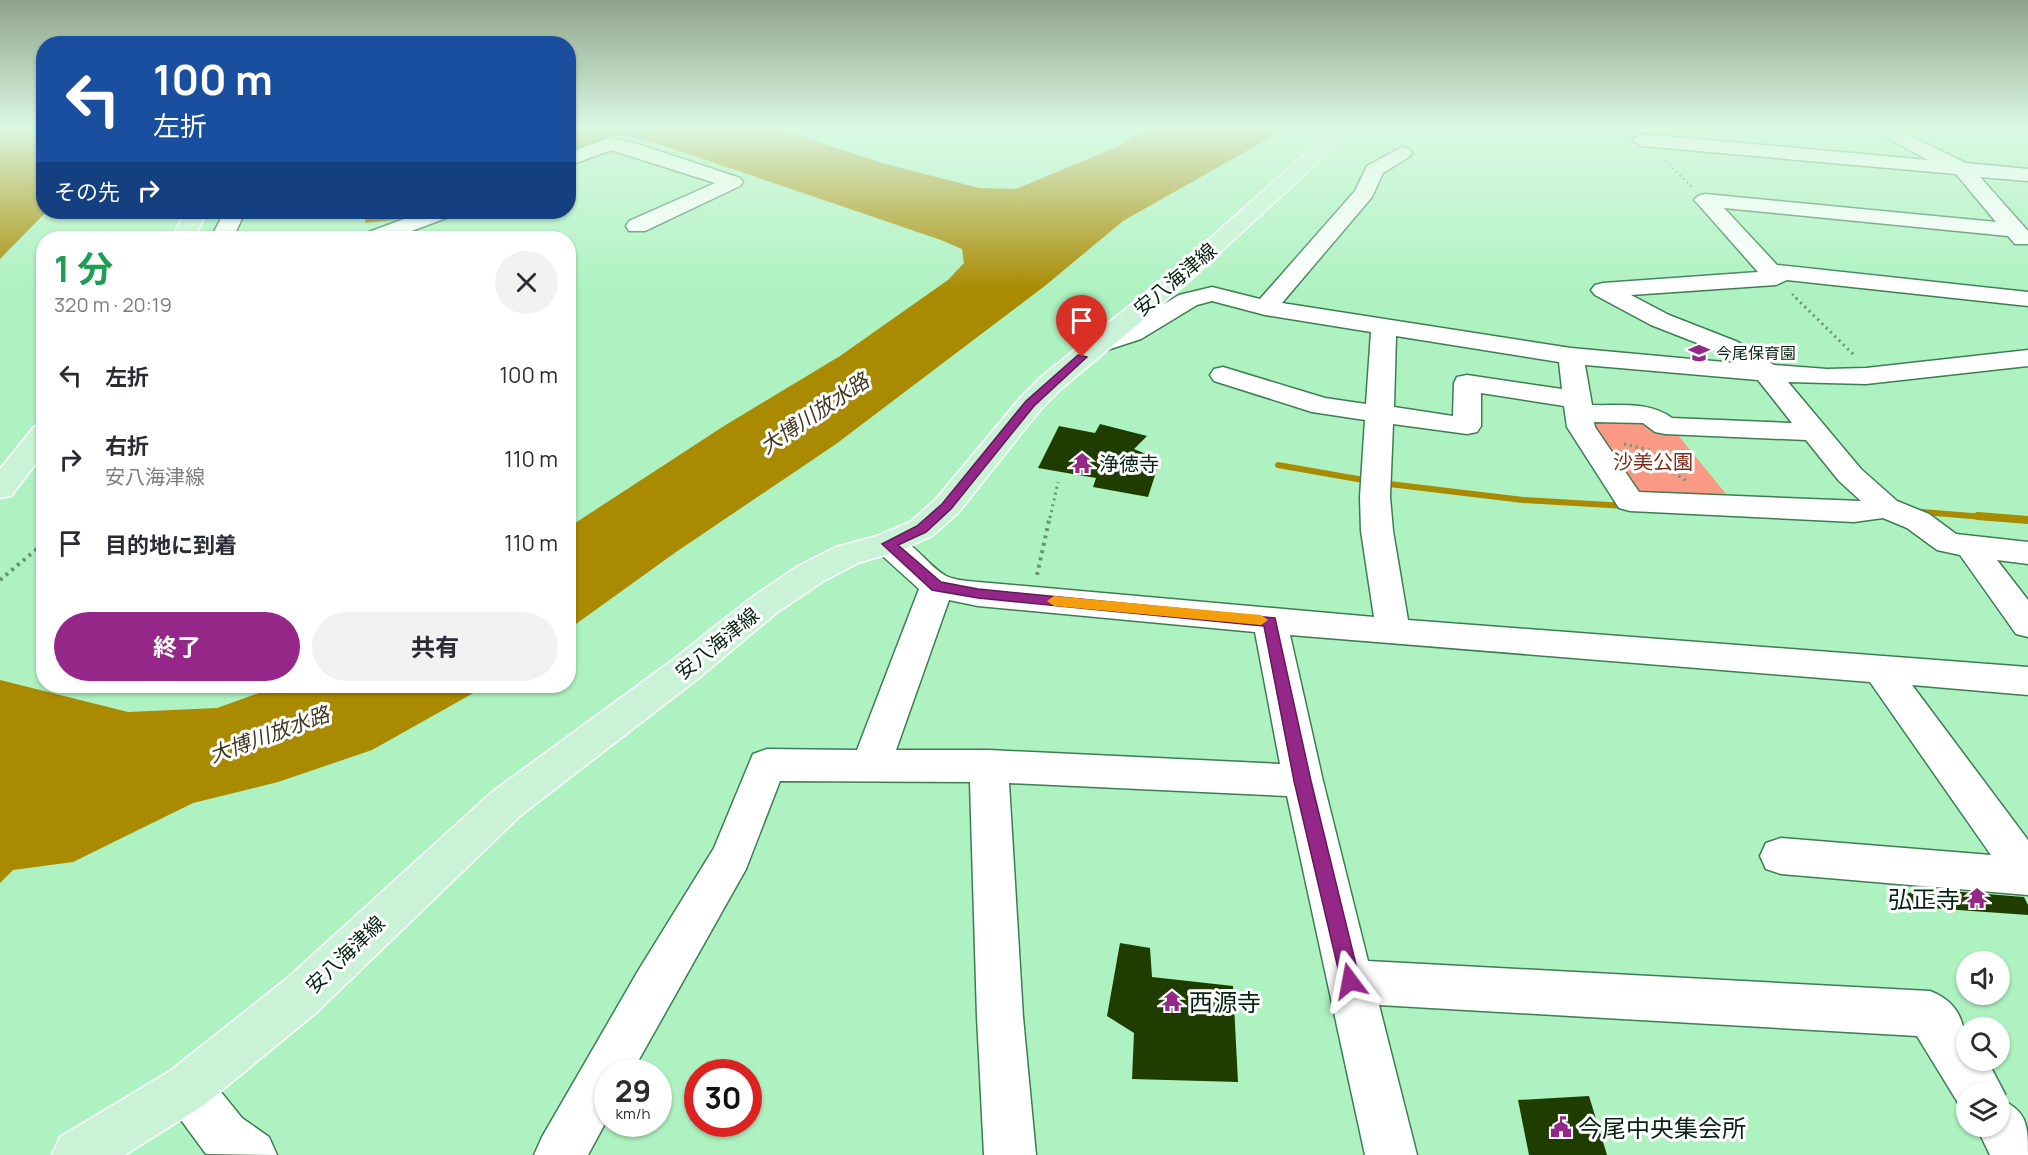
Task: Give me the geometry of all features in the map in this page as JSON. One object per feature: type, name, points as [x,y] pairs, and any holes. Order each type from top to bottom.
[{"type":"main road","name":"安八海津線","points":[[78,1155],[187,1088],[301,996],[506,804],[687,668],[762,606],[810,574],[847,555],[888,544],[921,529],[947,506],[1030,404],[1285,183]]},
{"type":"main road","points":[[0,489],[36,443]]},
{"type":"street","points":[[637,225],[731,183]]},
{"type":"street","points":[[1265,308],[1365,194],[1369,183]]},
{"type":"street","points":[[1974,183],[2022,238]]},
{"type":"street","points":[[1706,200],[2022,238]]},
{"type":"street","points":[[1706,200],[1773,275]]},
{"type":"street","points":[[392,231],[423,219]]},
{"type":"street","points":[[1201,258],[1212,294]]},
{"type":"street","points":[[2028,299],[1773,275],[1603,290],[1660,320],[1729,347],[1765,371],[1850,475],[1886,508],[1918,521],[1947,543],[2028,553]]},
{"type":"street","points":[[1098,345],[1132,334],[1188,300],[1212,294],[1265,308],[1384,327],[1571,356],[1670,366],[1827,377],[1866,376],[2028,358]]},
{"type":"street","points":[[1384,327],[1375,497],[1377,531],[1393,630]]},
{"type":"street","points":[[1571,356],[1581,427],[1630,501],[1854,512],[1886,508]]},
{"type":"street","points":[[1223,375],[1322,406],[1467,426],[1467,383],[1578,407],[1650,415],[1665,426],[1815,432]]},
{"type":"street","points":[[888,544],[937,586],[1032,599],[1270,621],[2028,681]]},
{"type":"street","points":[[1970,546],[2028,625]]},
{"type":"street","points":[[871,765],[937,586]]},
{"type":"street","points":[[1270,621],[1303,781],[1390,1155]]},
{"type":"street","points":[[1882,671],[2028,874]]},
{"type":"street","points":[[561,1155],[654,986],[731,856],[768,765],[989,766],[1303,781]]},
{"type":"street","points":[[989,766],[1000,1017],[1010,1155]]},
{"type":"street","points":[[1780,856],[2028,874]]},
{"type":"street","points":[[1350,981],[1930,1014],[1973,1083]]},
{"type":"street","points":[[187,1088],[224,1136],[251,1155]]},
{"type":"street","points":[[2008,1137],[2019,1155]]},
{"type":"path","points":[[1688,183],[1706,200]]},
{"type":"path","points":[[1773,275],[1859,360],[1866,376]]},
{"type":"path","points":[[1624,444],[1649,450],[1657,462],[1685,478],[1708,505]]},
{"type":"path","points":[[1629,461],[1657,462]]},
{"type":"path","points":[[1032,599],[1058,482]]},
{"type":"path","points":[[0,580],[36,550]]},
{"type":"green space","name":"沙美公園","points":[[1589,418],[1647,419],[1677,434],[1731,500],[1634,495]]},
{"type":"water","points":[[0,183],[36,183],[36,219],[39,219],[0,259]]},
{"type":"water","name":"大博川放水路","points":[[773,183],[959,183],[979,188],[1016,189],[1031,183],[1190,183],[1123,221],[1046,285],[836,444],[676,552],[576,624],[576,522],[724,426],[840,356],[948,280],[964,263],[962,249]]},
{"type":"water","points":[[366,219],[401,219],[365,223]]},
{"type":"water","name":"大博川放水路","points":[[0,680],[36,689],[36,693],[52,693],[128,712],[217,708],[259,693],[474,693],[372,750],[278,782],[193,803],[73,862],[13,870],[0,883]]},
{"type":"building","name":"浄徳寺","points":[[1100,424],[1147,436],[1134,449],[1160,460],[1148,497],[1093,487],[1096,478],[1038,468],[1059,426],[1095,433]]},
{"type":"building","name":"弘正寺","points":[[1950,891],[2024,897],[2028,905],[2028,915],[1902,906],[1903,893]]},
{"type":"building","name":"西源寺","points":[[1120,943],[1150,948],[1152,977],[1233,986],[1238,1082],[1132,1079],[1134,1033],[1107,1016]]},
{"type":"building","name":"今尾中央集会所","points":[[1589,1096],[1607,1155],[1529,1155],[1518,1100]]},
{"type":"waterway","points":[[1278,465],[1369,481]]},
{"type":"waterway","points":[[1381,483],[1523,500],[1626,506]]},
{"type":"waterway","points":[[1910,511],[1997,518]]},
{"type":"waterway","points":[[1978,516],[2028,520]]},
{"type":"slow traffic","points":[[1054,601],[1261,620]]},
{"type":"place","name":"今尾保育園","points":[[1699,353]]},
{"type":"place","name":"浄徳寺","points":[[1082,463]]},
{"type":"place","name":"弘正寺","points":[[1977,898]]},
{"type":"place","name":"西源寺","points":[[1172,1001]]},
{"type":"place","name":"今尾中央集会所","points":[[1561,1127]]},
{"type":"route","points":[[1082,357],[1030,404],[947,506],[921,529],[888,544],[937,586],[978,594],[1270,621],[1303,781],[1350,981]]}]
